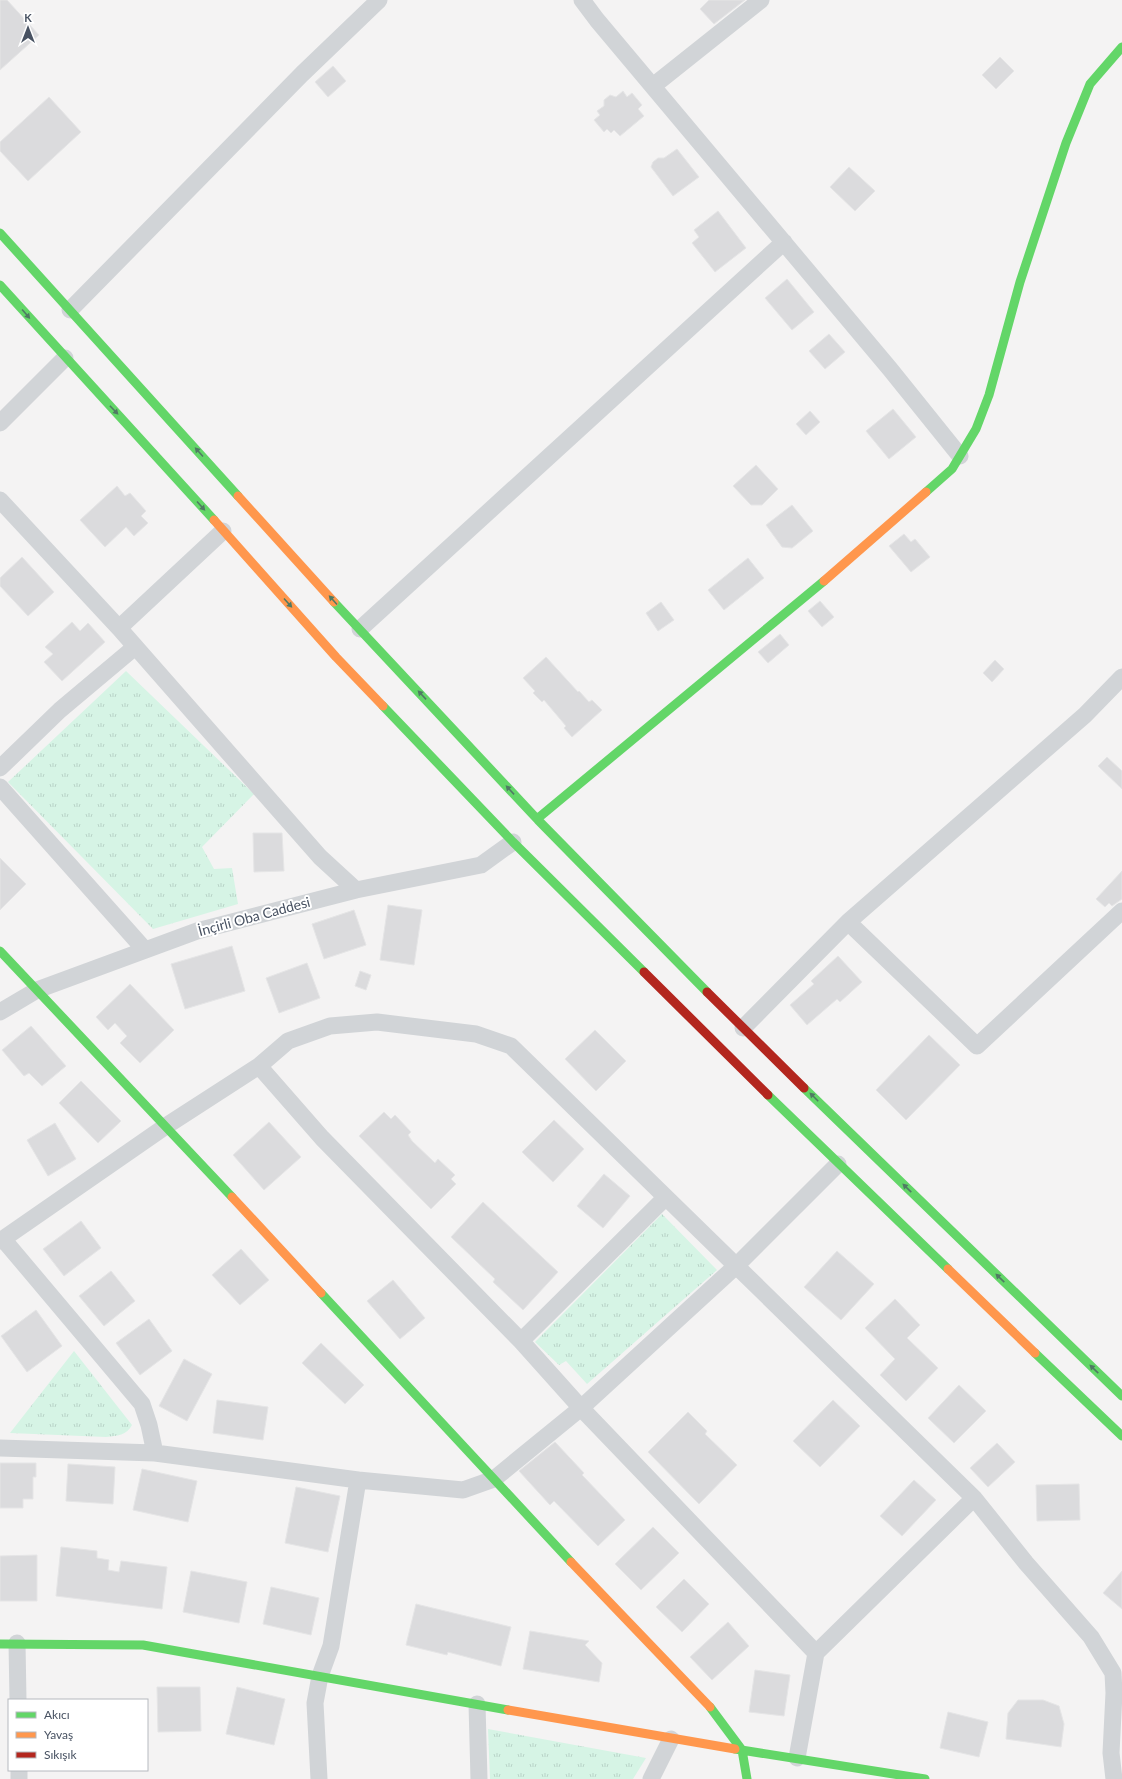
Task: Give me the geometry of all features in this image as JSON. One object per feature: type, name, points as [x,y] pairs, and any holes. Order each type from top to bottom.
[{"type":"main road","points":[[537,819],[853,557],[952,469],[976,429],[989,395],[1020,282],[1066,143],[1090,84],[1122,47]]},
{"type":"main road","points":[[0,233],[360,629],[537,819],[743,1028],[1122,1396]]},
{"type":"main road","points":[[0,285],[65,358],[134,431],[336,657],[513,842],[838,1164],[1122,1436]]},
{"type":"main road","points":[[0,951],[166,1126],[494,1479],[712,1710],[742,1750],[747,1779]]},
{"type":"main road","points":[[8,1643],[143,1645],[671,1739],[925,1779]]},
{"type":"street","points":[[70,310],[302,74],[379,0]]},
{"type":"street","points":[[582,0],[885,362],[960,456]]},
{"type":"street","points":[[653,86],[761,0]]},
{"type":"street","points":[[360,629],[784,242]]},
{"type":"street","points":[[0,423],[65,358]]},
{"type":"street","points":[[0,500],[119,628],[320,857],[356,890]]},
{"type":"street","points":[[119,628],[223,531]]},
{"type":"street","points":[[0,768],[60,710],[135,647]]},
{"type":"street","points":[[743,1028],[848,922],[1085,715],[1122,677]]},
{"type":"street","points":[[0,787],[145,950]]},
{"type":"street","name":"İnçirli Oba Caddesi","points":[[0,1012],[37,990],[197,931],[356,890],[481,865],[513,842]]},
{"type":"street","points":[[848,922],[977,1046],[1122,911]]},
{"type":"street","points":[[155,1453],[149,1425],[142,1404],[2,1240],[166,1126],[259,1066],[288,1041],[330,1026],[377,1022],[476,1034],[511,1046],[974,1498],[1026,1563],[1114,1663],[1111,1753],[1114,1779]]},
{"type":"street","points":[[259,1066],[322,1138],[521,1341],[581,1408],[816,1652]]},
{"type":"street","points":[[0,1448],[155,1453],[358,1480],[463,1490],[494,1479],[581,1408],[736,1266],[838,1164]]},
{"type":"street","points":[[521,1341],[665,1198]]},
{"type":"street","points":[[319,1779],[315,1703],[320,1676],[330,1646],[358,1480]]},
{"type":"street","points":[[797,1758],[816,1652],[974,1498]]},
{"type":"street","points":[[8,1643],[18,1699]]},
{"type":"street","points":[[477,1704],[478,1779]]},
{"type":"street","points":[[651,1779],[671,1739]]},
{"type":"green space","points":[[126,671],[254,794],[202,847],[214,869],[232,868],[238,904],[153,929],[8,782]]},
{"type":"green space","points":[[662,1214],[717,1270],[587,1384],[566,1361],[559,1365],[535,1342]]},
{"type":"green space","points":[[74,1351],[132,1425],[130,1428],[124,1433],[106,1437],[10,1433]]},
{"type":"green space","points":[[488,1729],[646,1758],[633,1779],[490,1779]]},
{"type":"building","points":[[0,0],[7,0],[39,35],[0,70]]},
{"type":"building","points":[[709,0],[745,0],[714,24],[700,9]]},
{"type":"building","points":[[1000,57],[1014,71],[996,89],[982,75]]},
{"type":"building","points":[[333,66],[346,81],[328,97],[315,82]]},
{"type":"building","points":[[623,91],[627,97],[632,93],[642,105],[638,109],[644,116],[620,136],[614,130],[611,133],[607,129],[604,132],[594,120],[600,115],[597,111],[604,106],[604,100],[610,95],[616,97]]},
{"type":"building","points":[[49,97],[81,132],[28,181],[0,151],[0,142]]},
{"type":"building","points":[[677,149],[699,177],[673,196],[651,167],[653,162],[658,158],[664,158]]},
{"type":"building","points":[[849,167],[875,191],[855,211],[830,187]]},
{"type":"building","points":[[718,211],[746,248],[715,272],[692,243],[699,237],[694,230]]},
{"type":"building","points":[[787,279],[814,312],[792,330],[765,298]]},
{"type":"building","points":[[829,334],[845,352],[825,369],[809,351]]},
{"type":"building","points":[[893,409],[916,437],[889,459],[866,431]]},
{"type":"building","points":[[810,411],[820,422],[806,435],[796,424]]},
{"type":"building","points":[[756,465],[778,489],[762,505],[751,505],[733,486]]},
{"type":"building","points":[[117,486],[125,496],[130,493],[146,511],[141,516],[148,523],[134,536],[126,527],[105,547],[80,520]]},
{"type":"building","points":[[792,505],[813,531],[792,548],[782,547],[766,525]]},
{"type":"building","points":[[904,534],[911,542],[915,539],[930,557],[911,572],[889,546]]},
{"type":"building","points":[[22,557],[54,592],[28,616],[0,586],[0,578]]},
{"type":"building","points":[[748,558],[764,578],[724,610],[708,590]]},
{"type":"building","points":[[820,601],[834,617],[822,627],[808,611]]},
{"type":"building","points":[[661,602],[674,620],[658,631],[646,613]]},
{"type":"building","points":[[72,622],[80,631],[88,623],[105,642],[62,681],[44,662],[53,654],[45,647]]},
{"type":"building","points":[[780,634],[789,645],[768,663],[758,652]]},
{"type":"building","points":[[546,657],[578,692],[579,691],[589,702],[592,700],[602,710],[572,737],[564,728],[566,726],[544,700],[542,702],[533,693],[535,691],[523,678]]},
{"type":"building","points":[[995,660],[1004,669],[992,682],[983,673]]},
{"type":"building","points":[[1107,757],[1122,771],[1122,789],[1098,766]]},
{"type":"building","points":[[253,833],[282,833],[284,871],[254,872]]},
{"type":"building","points":[[0,858],[26,884],[0,910]]},
{"type":"building","points":[[1122,871],[1122,899],[1112,906],[1109,903],[1105,907],[1096,899]]},
{"type":"building","points":[[388,905],[422,910],[414,965],[380,960]]},
{"type":"building","points":[[354,910],[366,945],[324,959],[312,924]]},
{"type":"building","points":[[232,946],[245,991],[185,1009],[171,964]]},
{"type":"building","points":[[838,956],[862,982],[840,1002],[837,999],[807,1025],[790,1005],[814,984],[811,981]]},
{"type":"building","points":[[307,963],[320,998],[279,1013],[266,978]]},
{"type":"building","points":[[360,971],[371,975],[366,990],[355,986]]},
{"type":"building","points":[[130,984],[174,1030],[140,1063],[120,1043],[127,1036],[115,1023],[108,1030],[96,1017]]},
{"type":"building","points":[[31,1026],[66,1066],[42,1086],[29,1073],[24,1076],[2,1050]]},
{"type":"building","points":[[595,1030],[626,1061],[596,1091],[565,1059]]},
{"type":"building","points":[[929,1035],[960,1065],[906,1120],[876,1090]]},
{"type":"building","points":[[81,1081],[121,1121],[98,1143],[59,1103]]},
{"type":"building","points":[[384,1112],[391,1119],[395,1115],[411,1132],[408,1135],[412,1141],[435,1163],[438,1159],[455,1175],[451,1179],[456,1184],[431,1209],[359,1136]]},
{"type":"building","points":[[554,1120],[584,1149],[553,1182],[522,1152]]},
{"type":"building","points":[[269,1122],[301,1157],[264,1190],[233,1155]]},
{"type":"building","points":[[55,1123],[76,1159],[48,1176],[27,1140]]},
{"type":"building","points":[[604,1174],[630,1196],[603,1228],[577,1206]]},
{"type":"building","points":[[483,1202],[558,1272],[523,1310],[493,1282],[495,1279],[451,1237]]},
{"type":"building","points":[[81,1221],[101,1248],[64,1276],[43,1249]]},
{"type":"building","points":[[241,1249],[269,1280],[240,1305],[212,1275]]},
{"type":"building","points":[[837,1251],[874,1284],[841,1320],[804,1287]]},
{"type":"building","points":[[111,1271],[135,1301],[104,1326],[79,1296]]},
{"type":"building","points":[[393,1280],[425,1318],[400,1339],[367,1301]]},
{"type":"building","points":[[895,1299],[920,1325],[907,1338],[938,1368],[906,1401],[880,1375],[895,1359],[865,1328]]},
{"type":"building","points":[[36,1310],[62,1346],[27,1372],[1,1336]]},
{"type":"building","points":[[149,1319],[172,1351],[140,1375],[116,1343]]},
{"type":"building","points":[[321,1343],[364,1385],[345,1404],[302,1363]]},
{"type":"building","points":[[184,1359],[212,1374],[187,1421],[159,1406]]},
{"type":"building","points":[[959,1385],[986,1411],[954,1443],[928,1418]]},
{"type":"building","points":[[217,1400],[268,1407],[263,1440],[213,1433]]},
{"type":"building","points":[[833,1400],[860,1426],[820,1467],[793,1441]]},
{"type":"building","points":[[688,1412],[707,1431],[705,1434],[737,1465],[699,1504],[648,1452]]},
{"type":"building","points":[[555,1442],[584,1473],[582,1475],[625,1520],[598,1546],[554,1501],[550,1505],[519,1471]]},
{"type":"building","points":[[997,1443],[1015,1462],[988,1487],[970,1468]]},
{"type":"building","points":[[0,1463],[36,1463],[36,1477],[33,1477],[33,1499],[23,1499],[23,1508],[0,1508]]},
{"type":"building","points":[[68,1464],[115,1467],[113,1504],[66,1501]]},
{"type":"building","points":[[142,1469],[197,1481],[188,1522],[133,1510]]},
{"type":"building","points":[[914,1480],[936,1500],[902,1536],[880,1516]]},
{"type":"building","points":[[1079,1484],[1080,1520],[1037,1521],[1036,1485]]},
{"type":"building","points":[[296,1487],[340,1496],[328,1552],[285,1543]]},
{"type":"building","points":[[653,1527],[679,1553],[641,1590],[615,1564]]},
{"type":"building","points":[[61,1547],[97,1551],[97,1558],[109,1560],[108,1570],[119,1572],[121,1561],[167,1567],[162,1609],[56,1596]]},
{"type":"building","points":[[37,1555],[37,1601],[0,1601],[0,1556]]},
{"type":"building","points":[[191,1571],[247,1582],[239,1623],[183,1612]]},
{"type":"building","points":[[1122,1571],[1122,1609],[1103,1593]]},
{"type":"building","points":[[684,1579],[709,1604],[682,1632],[656,1607]]},
{"type":"building","points":[[271,1587],[319,1598],[311,1635],[263,1624]]},
{"type":"building","points":[[416,1604],[511,1627],[501,1666],[448,1652],[447,1655],[406,1645]]},
{"type":"building","points":[[728,1622],[749,1646],[712,1680],[690,1657]]},
{"type":"building","points":[[530,1631],[589,1641],[585,1645],[602,1663],[599,1682],[523,1669]]},
{"type":"building","points":[[755,1670],[790,1675],[784,1716],[749,1712]]},
{"type":"building","points":[[157,1687],[200,1687],[201,1731],[158,1732]]},
{"type":"building","points":[[237,1687],[285,1699],[274,1745],[226,1734]]},
{"type":"building","points":[[1018,1700],[1043,1700],[1059,1706],[1064,1724],[1061,1747],[1006,1739],[1008,1713]]},
{"type":"building","points":[[948,1712],[988,1722],[979,1757],[940,1748]]},
{"type":"traffic: fast","points":[[926,492],[952,469],[976,429],[989,395],[1020,282],[1066,143],[1090,84],[1122,47]]},
{"type":"traffic: fast","points":[[0,233],[238,496]]},
{"type":"traffic: fast","points":[[0,285],[214,520]]},
{"type":"traffic: fast","points":[[537,819],[824,581]]},
{"type":"traffic: fast","points":[[334,602],[538,820],[707,992]]},
{"type":"traffic: fast","points":[[383,706],[513,842],[644,972]]},
{"type":"traffic: fast","points":[[0,951],[232,1197]]},
{"type":"traffic: fast","points":[[804,1088],[1122,1396]]},
{"type":"traffic: fast","points":[[768,1095],[948,1269]]},
{"type":"traffic: fast","points":[[321,1293],[571,1562]]},
{"type":"traffic: fast","points":[[1035,1353],[1122,1436]]},
{"type":"traffic: fast","points":[[0,1644],[143,1645],[508,1710]]},
{"type":"traffic: fast","points":[[710,1707],[742,1750],[747,1779]]},
{"type":"traffic: fast","points":[[735,1749],[925,1779]]},
{"type":"traffic: slow","points":[[824,581],[926,492]]},
{"type":"traffic: slow","points":[[238,496],[334,602]]},
{"type":"traffic: slow","points":[[214,520],[336,657],[383,706]]},
{"type":"traffic: slow","points":[[232,1197],[321,1293]]},
{"type":"traffic: slow","points":[[948,1269],[1035,1353]]},
{"type":"traffic: slow","points":[[571,1562],[710,1707]]},
{"type":"traffic: slow","points":[[508,1710],[735,1749]]},
{"type":"traffic: jam","points":[[644,972],[768,1095]]},
{"type":"traffic: jam","points":[[707,992],[804,1088]]}]
